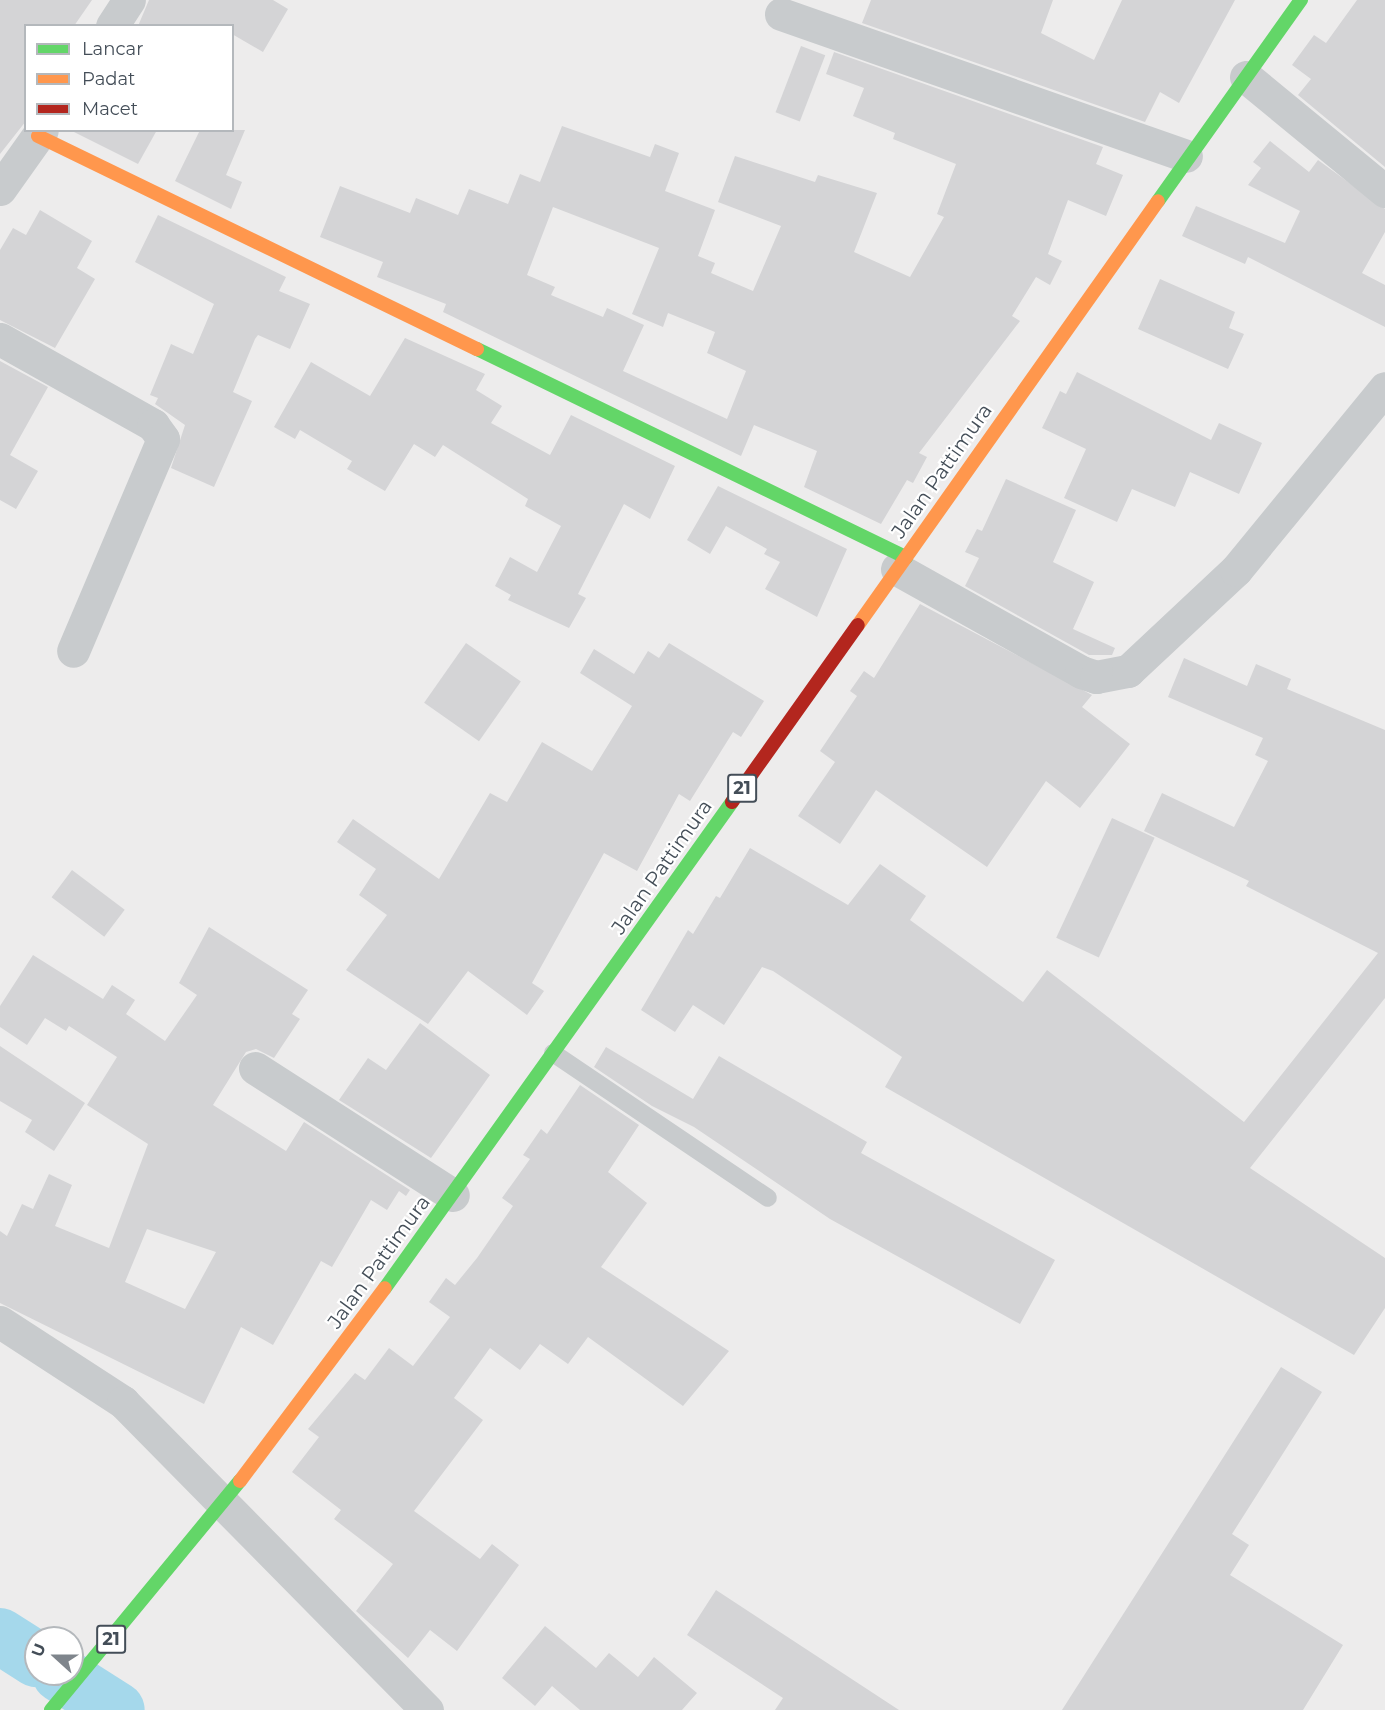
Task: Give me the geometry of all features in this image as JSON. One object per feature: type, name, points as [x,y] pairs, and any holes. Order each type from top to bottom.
[{"type":"main road","name":"Jalan Pattimura","points":[[51,1710],[222,1505],[453,1195],[902,563],[1186,156],[1301,0]]},
{"type":"main road","points":[[40,133],[902,563]]},
{"type":"street","points":[[113,24],[129,0]]},
{"type":"street","points":[[781,14],[1186,156]]},
{"type":"street","points":[[1246,77],[1385,191]]},
{"type":"street","points":[[0,189],[40,133]]},
{"type":"street","points":[[0,339],[153,425],[164,439],[73,651]]},
{"type":"street","points":[[902,563],[1081,672],[1096,677],[1128,671],[1236,570],[1385,388]]},
{"type":"street","points":[[255,1068],[453,1195]]},
{"type":"street","points":[[0,1322],[123,1402],[222,1505],[427,1710]]},
{"type":"lane","points":[[553,1053],[768,1198]]},
{"type":"building","points":[[0,0],[92,0],[75,24],[24,24],[24,124],[0,154]]},
{"type":"building","points":[[149,0],[273,0],[288,9],[263,52],[234,35],[234,24],[139,24]]},
{"type":"building","points":[[871,0],[1053,0],[1041,33],[1094,60],[1122,0],[1235,0],[1179,103],[1160,92],[1145,122],[862,23]]},
{"type":"building","points":[[1357,0],[1385,0],[1385,167],[1298,95],[1311,79],[1292,65],[1314,35],[1326,43]]},
{"type":"building","points":[[801,46],[825,55],[800,122],[776,112]]},
{"type":"building","points":[[834,52],[1103,147],[1096,164],[1123,175],[1106,216],[1068,200],[1048,254],[1062,261],[1050,285],[1036,277],[1012,316],[1020,321],[919,453],[927,457],[913,483],[907,480],[881,524],[804,487],[817,451],[754,425],[741,456],[443,312],[446,304],[377,277],[383,262],[320,237],[340,186],[410,213],[416,198],[458,215],[469,189],[508,204],[520,174],[540,182],[562,126],[650,157],[655,144],[679,153],[665,191],[715,210],[698,256],[715,263],[711,273],[753,291],[781,226],[718,202],[735,156],[815,182],[818,175],[877,193],[854,252],[910,277],[944,217],[937,214],[956,164],[893,139],[895,133],[853,116],[864,88],[826,74]],"holes":[[[553,207],[659,248],[632,314],[663,327],[668,313],[715,332],[707,353],[746,371],[727,419],[623,371],[644,325],[607,308],[603,317],[551,295],[555,287],[527,275]]]},
{"type":"building","points":[[245,130],[226,175],[242,182],[231,209],[175,181],[199,132]]},
{"type":"building","points":[[74,132],[156,132],[138,164]]},
{"type":"building","points":[[1270,141],[1309,172],[1318,160],[1385,209],[1385,232],[1362,273],[1385,285],[1385,327],[1248,257],[1245,264],[1182,236],[1196,206],[1285,243],[1300,211],[1248,185],[1261,168],[1253,162]]},
{"type":"building","points":[[40,210],[92,241],[77,268],[95,279],[55,348],[0,320],[0,250],[13,228],[26,235]]},
{"type":"building","points":[[158,215],[286,277],[279,291],[310,304],[290,349],[258,335],[255,339],[233,392],[252,401],[214,487],[171,468],[185,425],[155,404],[158,398],[150,395],[171,344],[193,354],[214,304],[135,262]]},
{"type":"building","points":[[1160,279],[1235,312],[1229,328],[1244,334],[1228,369],[1138,329]]},
{"type":"building","points":[[405,338],[485,374],[476,390],[502,406],[491,423],[550,455],[571,415],[675,466],[650,519],[624,504],[578,594],[586,598],[569,628],[508,600],[511,595],[495,586],[510,557],[537,572],[561,526],[525,506],[528,499],[443,445],[435,457],[414,444],[385,491],[347,469],[352,461],[300,430],[295,439],[274,427],[311,362],[370,396]]},
{"type":"building","points":[[0,361],[48,387],[10,455],[38,471],[16,509],[0,500]]},
{"type":"building","points":[[1077,372],[1211,440],[1219,423],[1262,443],[1239,494],[1190,472],[1175,507],[1132,489],[1117,522],[1064,498],[1086,449],[1042,428],[1060,391],[1066,394]]},
{"type":"building","points":[[1006,479],[1076,510],[1053,562],[1094,582],[1073,629],[1115,648],[1112,655],[1089,655],[965,586],[979,558],[965,552],[977,529],[982,531]]},
{"type":"building","points":[[718,486],[847,549],[817,617],[765,589],[780,562],[764,554],[767,549],[726,526],[710,554],[687,540]]},
{"type":"building","points":[[920,604],[1092,695],[1082,707],[1130,744],[1080,808],[1046,781],[987,867],[876,790],[840,844],[798,816],[835,762],[820,751],[857,696],[850,691],[864,671],[874,678]]},
{"type":"building","points":[[466,643],[521,681],[479,741],[424,703]]},
{"type":"building","points":[[669,643],[764,701],[741,737],[733,732],[690,801],[679,794],[637,871],[604,853],[532,983],[544,991],[527,1015],[468,971],[428,1024],[346,970],[387,915],[359,895],[376,869],[337,842],[353,819],[439,879],[490,793],[507,802],[542,742],[592,771],[632,706],[580,673],[594,649],[634,674],[648,651],[659,658]]},
{"type":"building","points":[[1184,658],[1247,686],[1256,664],[1291,679],[1287,689],[1385,730],[1385,998],[1250,1168],[1385,1258],[1385,1308],[1354,1355],[885,1087],[902,1057],[773,971],[762,967],[724,1025],[693,1005],[675,1032],[641,1010],[688,930],[693,934],[716,896],[720,898],[750,848],[848,905],[880,864],[926,896],[910,920],[1023,1002],[1047,970],[1244,1122],[1378,953],[1246,886],[1249,881],[1144,831],[1162,793],[1234,827],[1268,761],[1255,755],[1263,738],[1168,697]]},
{"type":"building","points":[[1112,818],[1155,838],[1099,957],[1056,938]]},
{"type":"building","points":[[72,870],[125,910],[104,937],[52,897]]},
{"type":"building","points":[[209,927],[308,990],[292,1014],[300,1019],[274,1058],[256,1049],[246,1052],[213,1105],[286,1151],[304,1122],[410,1190],[406,1196],[399,1191],[387,1210],[371,1200],[332,1267],[321,1261],[273,1345],[241,1327],[204,1404],[0,1303],[0,1231],[7,1236],[22,1204],[33,1209],[49,1174],[72,1185],[55,1226],[109,1248],[148,1144],[87,1105],[117,1057],[69,1026],[66,1031],[45,1018],[27,1045],[0,1027],[0,1006],[33,955],[103,999],[112,985],[135,1000],[126,1014],[165,1041],[197,995],[179,983]],"holes":[[[147,1229],[216,1252],[185,1309],[125,1282]]]},
{"type":"building","points":[[420,1023],[490,1075],[431,1158],[339,1100],[368,1058],[386,1070]]},
{"type":"building","points":[[0,1046],[85,1103],[54,1151],[25,1132],[32,1120],[0,1101]]},
{"type":"building","points":[[606,1047],[693,1099],[719,1056],[867,1142],[861,1153],[1055,1260],[1020,1324],[830,1219],[694,1127],[652,1106],[594,1067]]},
{"type":"building","points":[[580,1085],[639,1125],[608,1172],[647,1203],[601,1267],[729,1351],[683,1406],[588,1337],[568,1364],[540,1344],[520,1370],[490,1348],[454,1398],[483,1420],[414,1511],[480,1559],[492,1544],[519,1565],[457,1651],[430,1630],[408,1658],[356,1611],[393,1564],[334,1519],[341,1510],[292,1472],[319,1437],[308,1429],[355,1373],[365,1380],[389,1348],[413,1366],[450,1317],[429,1302],[446,1278],[455,1285],[477,1258],[513,1206],[502,1198],[530,1159],[523,1155],[541,1129],[547,1134]]},
{"type":"building","points":[[1281,1367],[1322,1392],[1232,1534],[1249,1545],[1230,1575],[1343,1645],[1303,1710],[1062,1710]]},
{"type":"building","points":[[716,1590],[899,1710],[775,1710],[783,1698],[687,1635]]},
{"type":"building","points":[[545,1626],[596,1668],[609,1653],[638,1677],[654,1657],[697,1693],[682,1710],[580,1710],[552,1686],[535,1706],[502,1678]]},
{"type":"waterway","points":[[0,1636],[24,1651]]},
{"type":"waterway","points":[[79,1686],[117,1710]]},
{"type":"traffic: fast","points":[[1158,201],[1301,0]]},
{"type":"traffic: fast","points":[[477,349],[906,557]]},
{"type":"traffic: fast","points":[[385,1288],[732,802]]},
{"type":"traffic: fast","points":[[51,1710],[240,1481]]},
{"type":"traffic: slow","points":[[38,136],[477,349]]},
{"type":"traffic: slow","points":[[858,625],[1158,201]]},
{"type":"traffic: slow","points":[[240,1481],[385,1288]]},
{"type":"traffic: jam","points":[[732,802],[858,625]]}]
